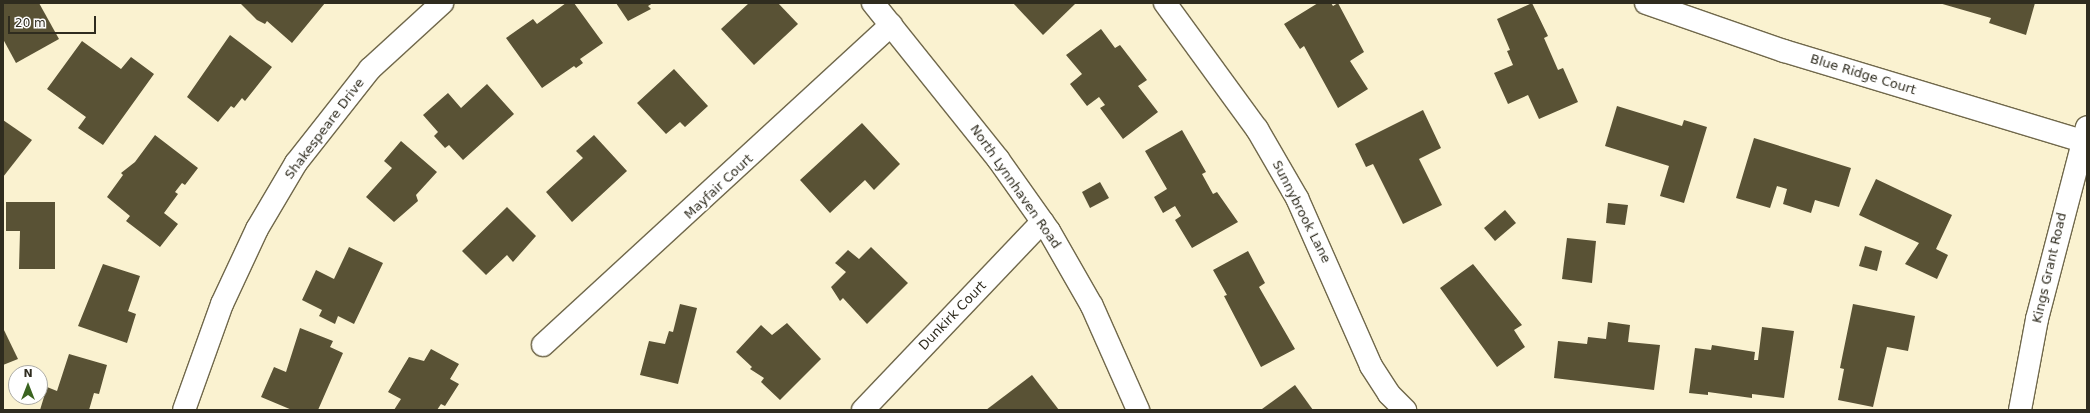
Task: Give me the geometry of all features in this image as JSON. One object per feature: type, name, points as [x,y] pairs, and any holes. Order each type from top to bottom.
[{"type":"street","name":"North Lynnhaven Road","points":[[873,3],[998,159],[1042,222],[1092,306],[1138,410]]},
{"type":"street","name":"Sunnybrook Lane","points":[[1165,3],[1257,129],[1297,198],[1371,366],[1389,394],[1405,410]]},
{"type":"street","name":"Blue Ridge Court","points":[[1646,3],[1784,51],[2085,134]]},
{"type":"street","name":"Shakespeare Drive","points":[[184,410],[222,304],[257,229],[296,163],[370,69],[437,4]]},
{"type":"street","name":"Mayfair Court","points":[[543,345],[891,25]]},
{"type":"street","name":"Kings Grant Road","points":[[2020,410],[2037,319],[2085,134]]},
{"type":"street","name":"Dunkirk Court","points":[[863,410],[1042,222]]},
{"type":"building","points":[[3,3],[39,3],[59,39],[16,63],[3,39]]},
{"type":"building","points":[[240,3],[325,3],[292,43],[267,21],[265,24],[257,20]]},
{"type":"building","points":[[566,3],[574,3],[603,43],[580,59],[583,63],[576,68],[574,66],[542,88],[506,38],[533,19],[537,24]]},
{"type":"building","points":[[616,3],[653,3],[648,6],[651,9],[628,21]]},
{"type":"building","points":[[749,3],[778,3],[798,24],[754,65],[721,29]]},
{"type":"building","points":[[1013,3],[1074,3],[1075,4],[1043,35]]},
{"type":"building","points":[[1318,3],[1331,3],[1333,6],[1338,3],[1364,52],[1350,61],[1368,89],[1338,108],[1304,46],[1300,49],[1284,24]]},
{"type":"building","points":[[1532,3],[1548,36],[1544,38],[1558,70],[1563,68],[1578,102],[1539,119],[1528,95],[1508,104],[1494,73],[1513,65],[1507,51],[1510,50],[1497,19]]},
{"type":"building","points":[[1939,3],[2035,3],[2026,35],[1989,23],[1991,18]]},
{"type":"building","points":[[1101,29],[1115,48],[1120,45],[1147,80],[1138,86],[1158,112],[1123,139],[1100,108],[1105,105],[1099,97],[1087,106],[1070,84],[1082,74],[1066,55]]},
{"type":"building","points":[[230,35],[272,67],[245,101],[242,98],[234,108],[231,106],[218,122],[187,97]]},
{"type":"building","points":[[82,41],[121,69],[131,57],[154,74],[103,145],[78,128],[86,117],[47,89]]},
{"type":"building","points":[[674,69],[708,106],[685,127],[680,122],[666,134],[637,103]]},
{"type":"building","points":[[487,84],[514,114],[463,160],[449,145],[445,148],[434,136],[438,132],[423,115],[448,93],[461,108]]},
{"type":"building","points":[[1617,106],[1682,126],[1684,120],[1707,127],[1684,203],[1660,196],[1669,166],[1605,146]]},
{"type":"building","points":[[1423,110],[1441,148],[1419,159],[1442,205],[1403,224],[1373,164],[1366,167],[1355,144]]},
{"type":"building","points":[[3,120],[32,140],[3,177]]},
{"type":"building","points":[[862,123],[900,164],[874,190],[865,180],[830,213],[800,180]]},
{"type":"building","points":[[1182,130],[1206,172],[1202,174],[1213,194],[1217,192],[1238,222],[1192,248],[1175,220],[1181,216],[1175,206],[1163,213],[1154,197],[1167,189],[1145,151]]},
{"type":"building","points":[[155,135],[198,168],[185,185],[182,183],[175,192],[178,194],[164,213],[178,224],[160,247],[126,221],[130,216],[107,197],[123,175],[121,173],[135,162]]},
{"type":"building","points":[[594,135],[627,171],[572,222],[546,192],[583,158],[576,151]]},
{"type":"building","points":[[1754,138],[1851,168],[1839,207],[1815,200],[1811,213],[1783,204],[1787,189],[1777,186],[1770,208],[1736,198]]},
{"type":"building","points":[[401,141],[437,172],[416,195],[418,201],[394,222],[366,197],[392,168],[384,161]]},
{"type":"building","points":[[1876,179],[1952,215],[1936,249],[1948,255],[1937,279],[1905,264],[1919,243],[1859,215]]},
{"type":"building","points":[[1100,182],[1109,198],[1090,208],[1082,192]]},
{"type":"building","points":[[6,202],[55,202],[55,269],[19,269],[20,231],[6,231]]},
{"type":"building","points":[[1608,203],[1628,205],[1625,225],[1606,223]]},
{"type":"building","points":[[507,207],[536,236],[513,262],[507,255],[486,275],[462,251]]},
{"type":"building","points":[[1505,210],[1516,223],[1495,241],[1484,228]]},
{"type":"building","points":[[1567,238],[1596,241],[1592,283],[1562,279]]},
{"type":"building","points":[[1865,246],[1882,251],[1877,271],[1859,266]]},
{"type":"building","points":[[349,247],[383,263],[354,324],[338,316],[335,324],[319,316],[322,310],[302,300],[316,270],[334,279]]},
{"type":"building","points":[[871,247],[908,283],[867,324],[843,298],[840,301],[831,287],[846,272],[835,263],[848,250],[859,259]]},
{"type":"building","points":[[1248,251],[1265,283],[1259,287],[1295,349],[1261,367],[1224,296],[1227,295],[1213,270]]},
{"type":"building","points":[[103,264],[140,276],[128,311],[136,314],[127,343],[78,326]]},
{"type":"building","points":[[1473,264],[1522,325],[1514,330],[1525,347],[1497,367],[1440,288]]},
{"type":"building","points":[[680,304],[697,308],[678,384],[640,375],[649,341],[665,344],[669,331],[673,332]]},
{"type":"building","points":[[1853,304],[1915,316],[1908,351],[1887,347],[1873,407],[1838,400],[1844,369],[1840,368]]},
{"type":"building","points":[[1608,322],[1630,325],[1628,342],[1660,345],[1654,390],[1554,378],[1558,341],[1587,344],[1588,337],[1606,339]]},
{"type":"building","points":[[787,323],[821,359],[780,400],[761,382],[764,378],[750,369],[752,367],[736,352],[761,325],[772,335]]},
{"type":"building","points":[[1762,327],[1794,331],[1784,398],[1752,394],[1752,398],[1708,392],[1708,395],[1689,393],[1695,348],[1711,350],[1712,345],[1755,352],[1754,360],[1758,360]]},
{"type":"building","points":[[3,328],[18,359],[3,365]]},
{"type":"building","points":[[300,328],[333,341],[330,347],[343,353],[318,410],[292,410],[261,397],[274,367],[286,372]]},
{"type":"building","points":[[431,349],[459,364],[450,379],[459,384],[445,406],[441,404],[437,410],[394,410],[401,399],[388,392],[409,357],[424,361]]},
{"type":"building","points":[[69,354],[107,365],[99,394],[94,393],[89,410],[40,410],[42,405],[48,405],[48,387],[57,391]]},
{"type":"building","points":[[1032,375],[1059,410],[986,410]]},
{"type":"building","points":[[1295,385],[1313,410],[1262,409]]}]
